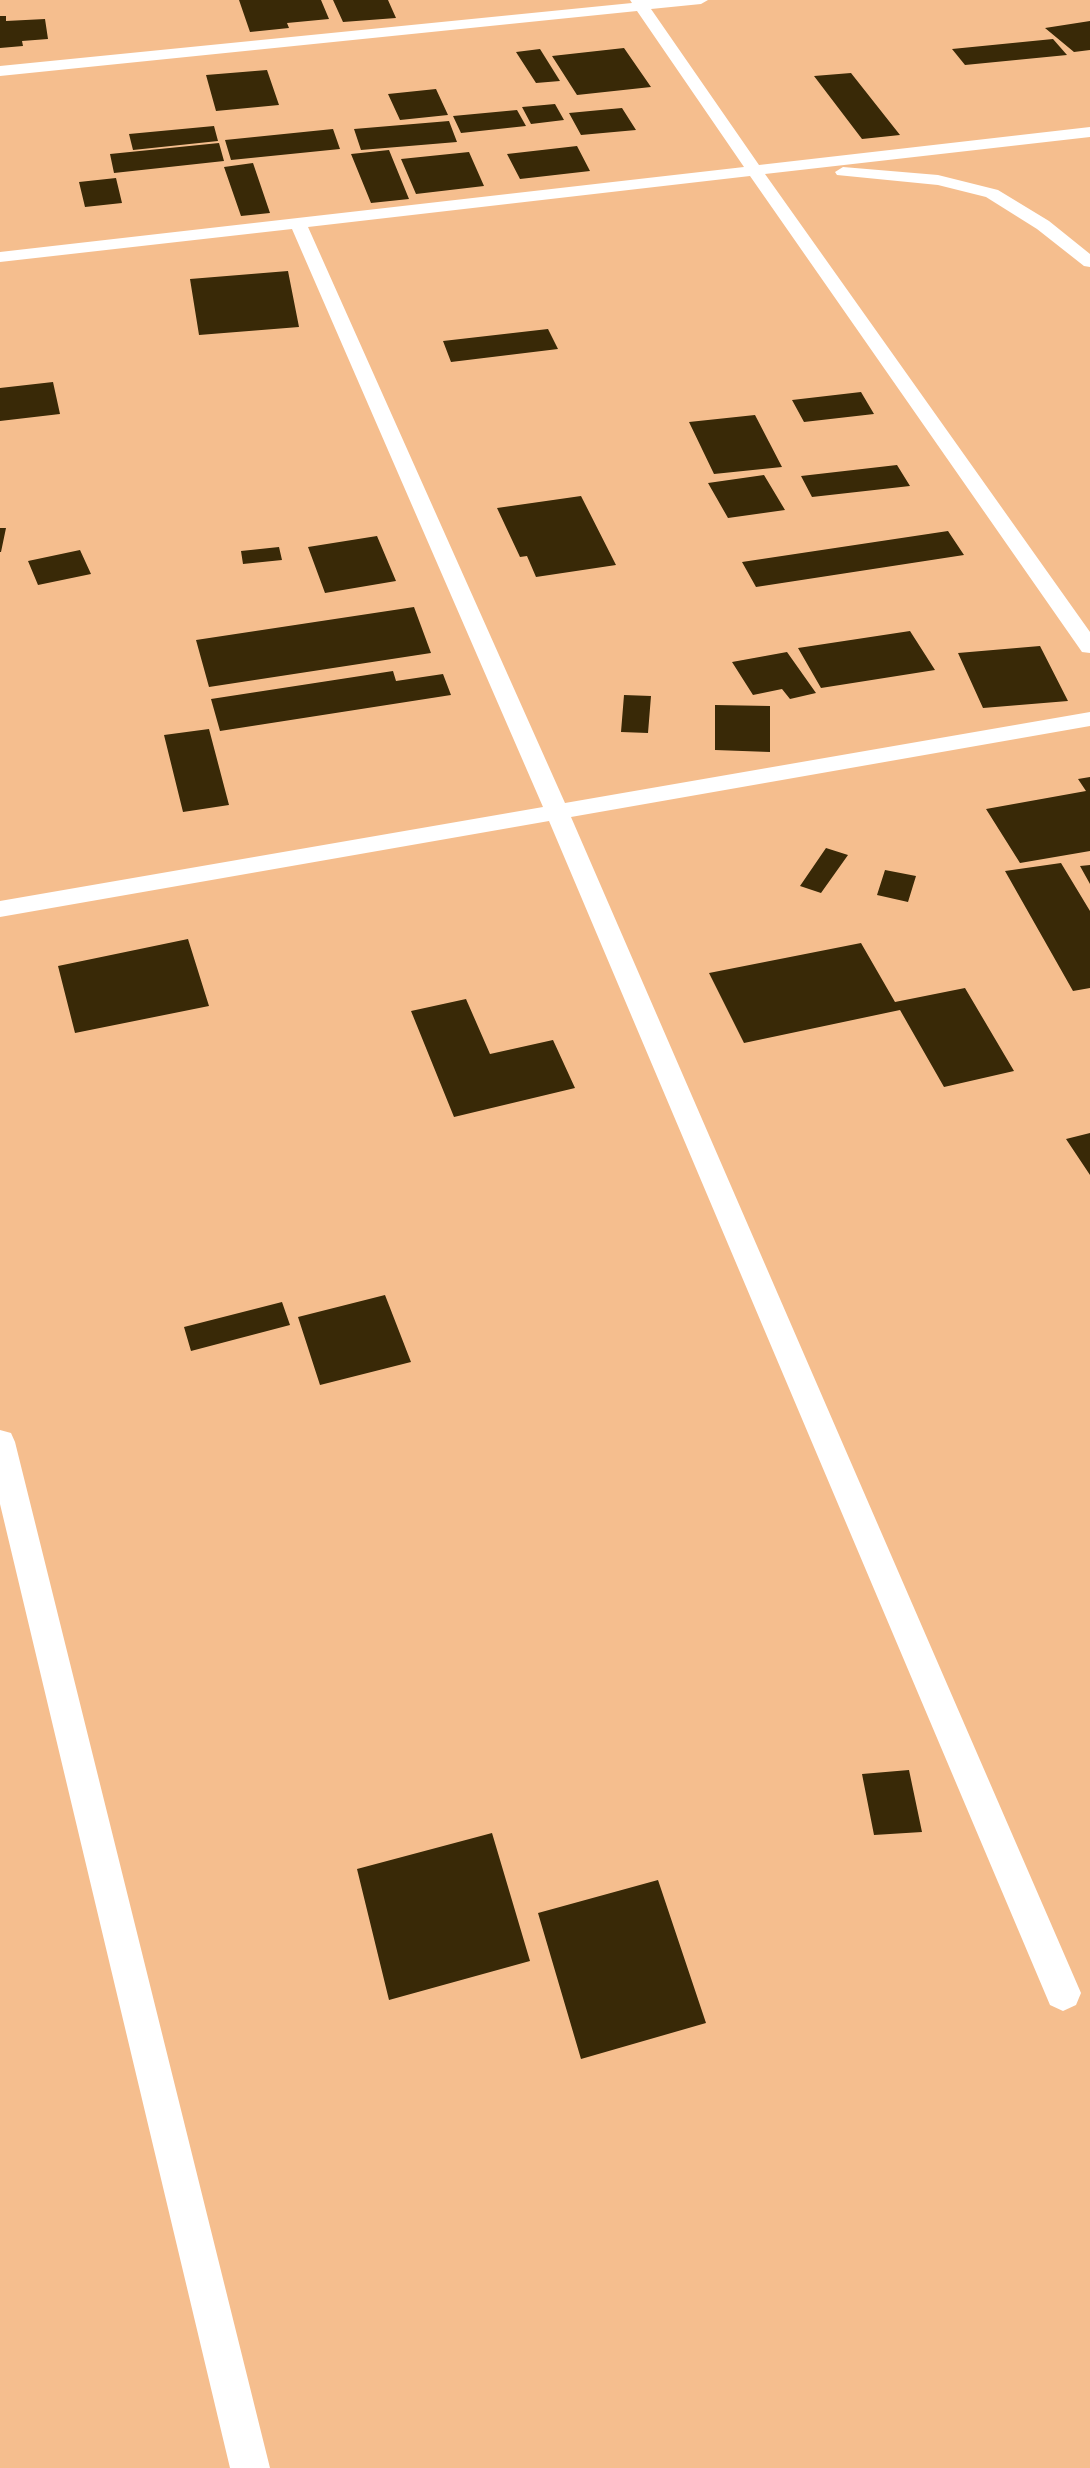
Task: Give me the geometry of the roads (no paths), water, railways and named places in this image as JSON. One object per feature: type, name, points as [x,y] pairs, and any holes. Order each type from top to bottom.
[{"type":"street","points":[[0,71],[639,3],[701,0]]},
{"type":"street","points":[[639,3],[1090,647]]},
{"type":"street","points":[[0,257],[1090,132]]},
{"type":"street","points":[[792,166],[938,180],[992,193],[1043,225],[1090,262]]},
{"type":"street","points":[[298,223],[557,812],[1063,1993]]},
{"type":"street","points":[[0,909],[1090,719]]},
{"type":"street","points":[[0,1442],[250,2468]]}]
